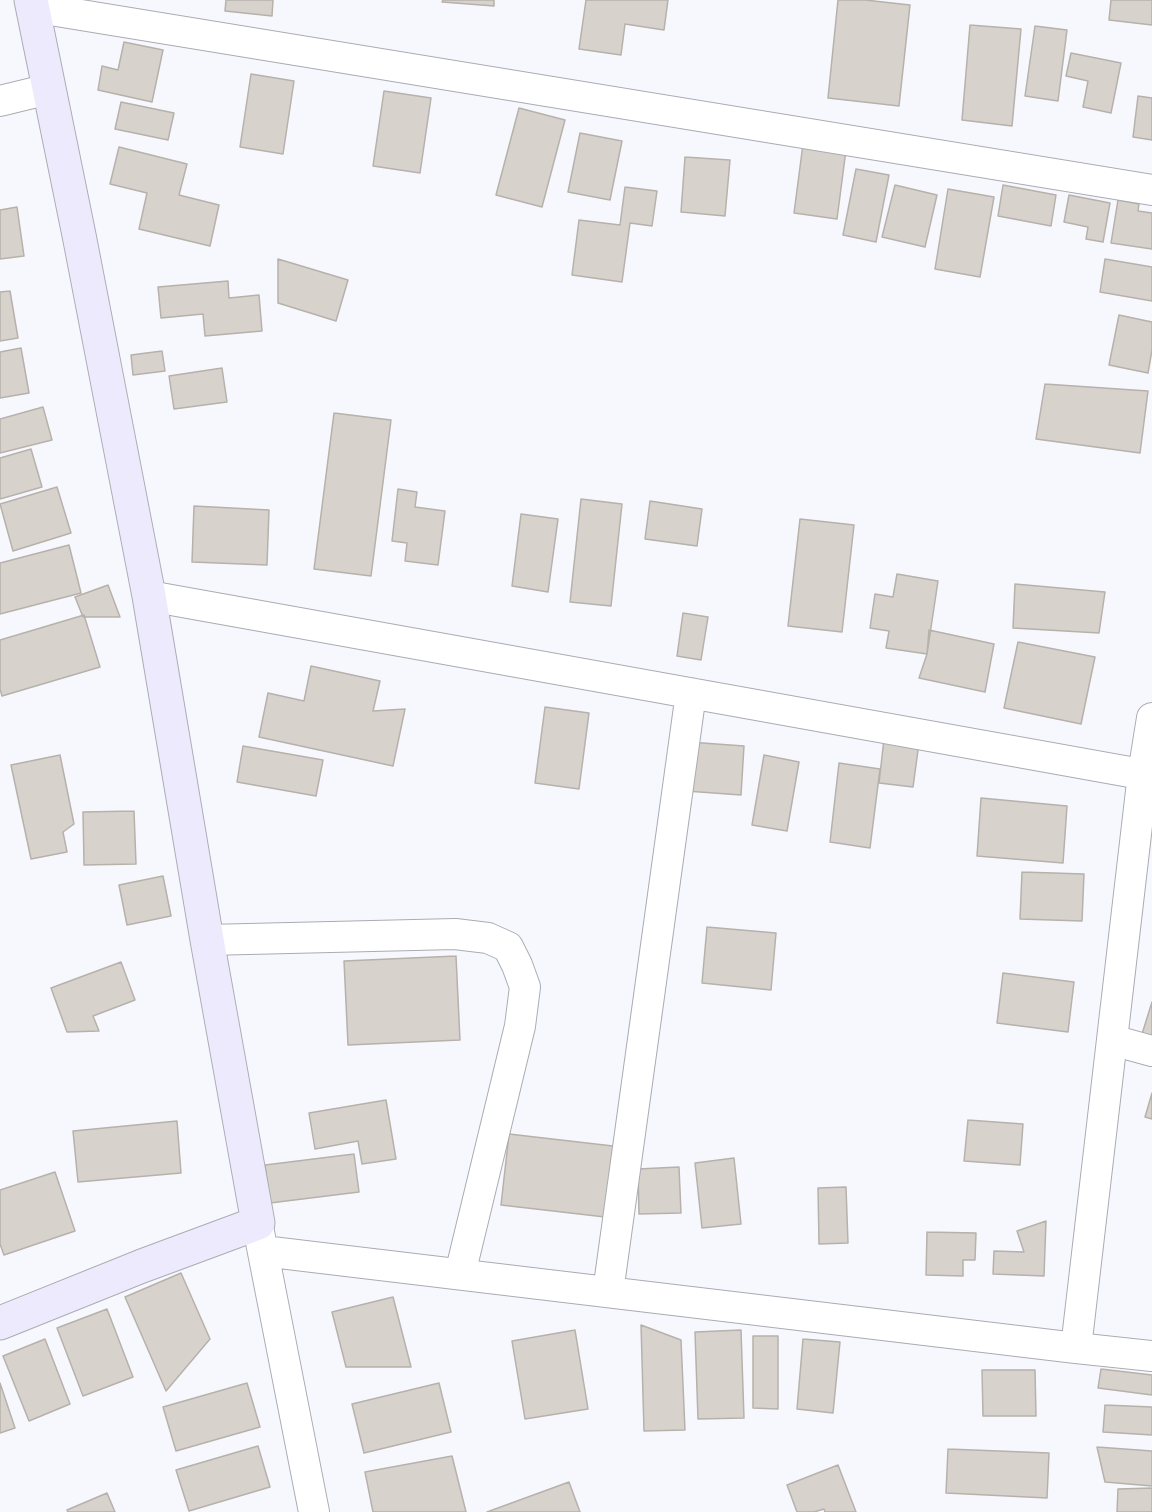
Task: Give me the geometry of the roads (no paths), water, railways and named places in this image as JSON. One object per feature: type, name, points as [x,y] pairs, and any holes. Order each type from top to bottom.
[{"type":"main road","points":[[0,1323],[142,1266],[260,1237],[149,596],[32,4]]},
{"type":"street","points":[[32,4],[1152,190]]},
{"type":"street","points":[[0,101],[49,90]]},
{"type":"street","points":[[149,596],[1147,775]]},
{"type":"street","points":[[608,1292],[691,693]]},
{"type":"street","points":[[1076,1348],[1112,1040],[1147,775],[1152,718]]},
{"type":"street","points":[[207,940],[455,934],[488,938],[508,947],[525,987],[520,1026],[460,1274]]},
{"type":"street","points":[[1112,1040],[1152,1051]]},
{"type":"street","points":[[314,1512],[260,1237],[460,1274],[1152,1356]]}]
